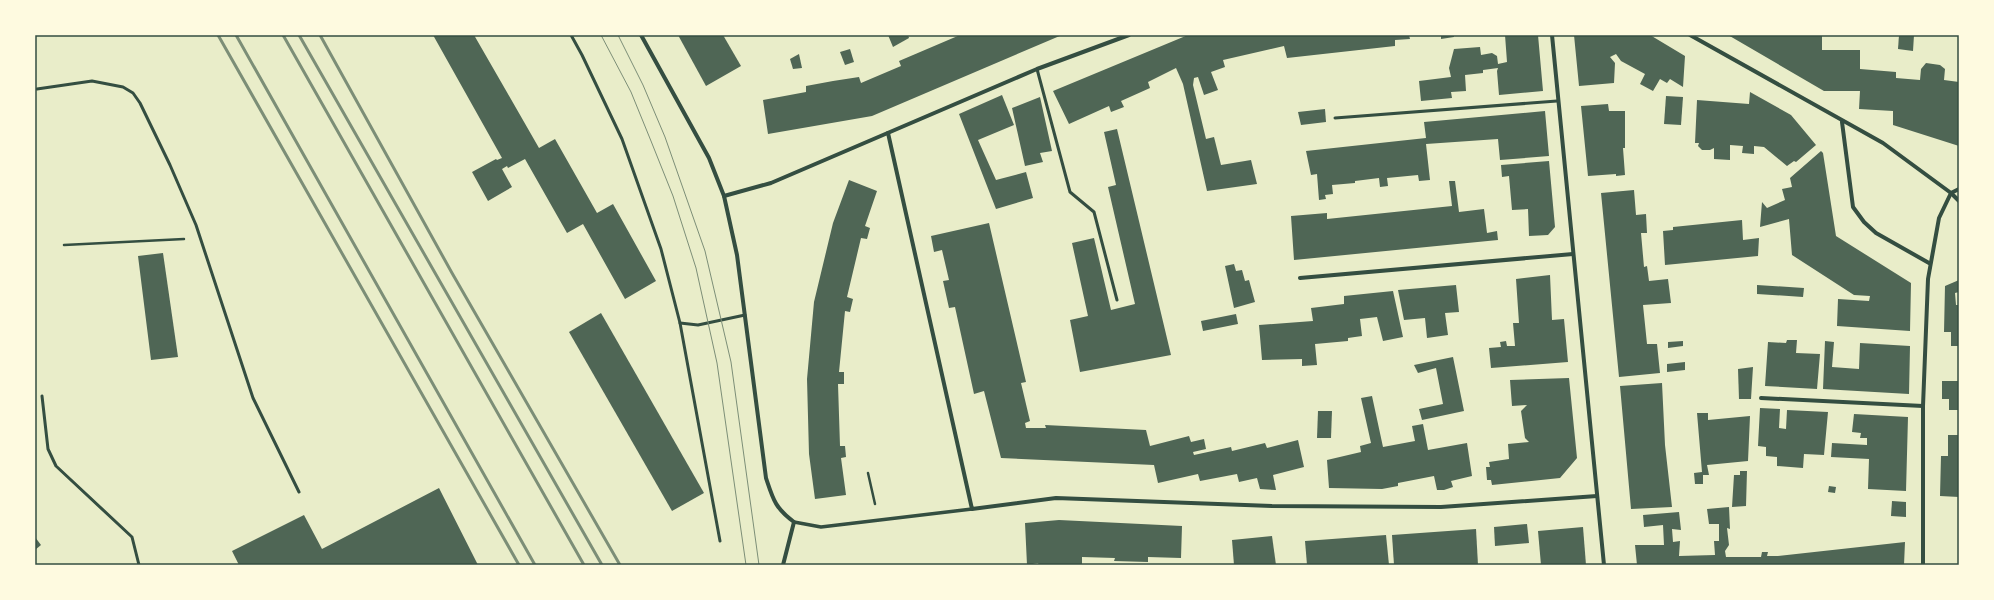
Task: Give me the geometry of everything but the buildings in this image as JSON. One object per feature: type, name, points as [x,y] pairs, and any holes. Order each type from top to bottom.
[{"type":"street","points":[[641,35],[709,158],[724,196],[737,255],[766,478],[773,501],[781,512],[794,522],[821,527],[1056,498],[1272,506],[1441,507],[1598,496]]},
{"type":"street","points":[[724,196],[771,183],[1037,69],[1129,35]]},
{"type":"street","points":[[1552,35],[1557,101],[1604,565]]},
{"type":"street","points":[[1690,35],[1842,122],[1883,143],[1951,193],[1959,201]]},
{"type":"street","points":[[1842,122],[1854,207],[1864,222],[1876,233],[1930,263]]},
{"type":"street","points":[[888,132],[972,509]]},
{"type":"street","points":[[1923,565],[1923,406],[1930,263],[1939,218],[1951,193],[1959,189]]},
{"type":"street","points":[[1300,278],[1573,254]]},
{"type":"street","points":[[1761,398],[1923,406]]},
{"type":"street","points":[[783,565],[794,522]]},
{"type":"lane","points":[[571,35],[622,139],[661,249],[680,323],[720,542]]},
{"type":"lane","points":[[1037,69],[1070,192],[1094,212],[1117,300]]},
{"type":"lane","points":[[37,89],[92,81],[123,87],[133,93],[140,103],[170,165],[200,238],[253,398],[299,492]]},
{"type":"lane","points":[[1335,118],[1557,101]]},
{"type":"lane","points":[[680,323],[698,325],[745,316]]},
{"type":"lane","points":[[42,396],[48,449],[56,466],[132,537],[139,565]]},
{"type":"path","points":[[64,246],[200,238]]},
{"type":"path","points":[[868,474],[878,520]]},
{"type":"tram line","points":[[601,35],[631,92],[651,141],[673,196],[696,268],[717,363],[746,565]]},
{"type":"tram line","points":[[618,35],[643,85],[665,137],[705,251],[731,362],[759,565]]},
{"type":"railway","points":[[218,35],[519,565]]},
{"type":"railway","points":[[236,35],[535,565]]},
{"type":"railway","points":[[283,35],[584,565]]},
{"type":"railway","points":[[299,35],[602,565]]},
{"type":"railway","points":[[320,35],[452,273],[620,565]]}]
